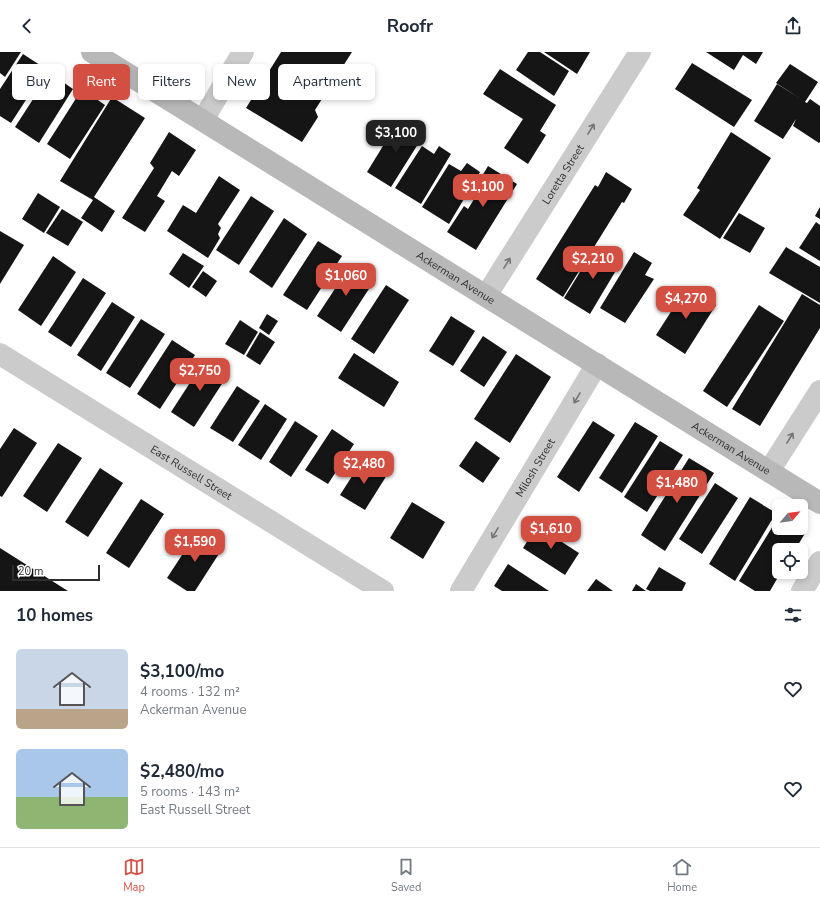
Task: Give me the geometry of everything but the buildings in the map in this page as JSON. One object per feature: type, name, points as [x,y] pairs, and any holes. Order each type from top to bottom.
[{"type":"street","name":"Ackerman Avenue","points":[[92,52],[820,503]]},
{"type":"street","points":[[203,120],[243,52]]},
{"type":"street","name":"Loretta Street","points":[[486,296],[640,52]]},
{"type":"street","name":"East Russell Street","points":[[0,354],[383,591]]},
{"type":"street","name":"Milosh Street","points":[[461,591],[597,364]]},
{"type":"street","points":[[769,471],[820,391]]},
{"type":"street","points":[[802,591],[820,562]]}]
